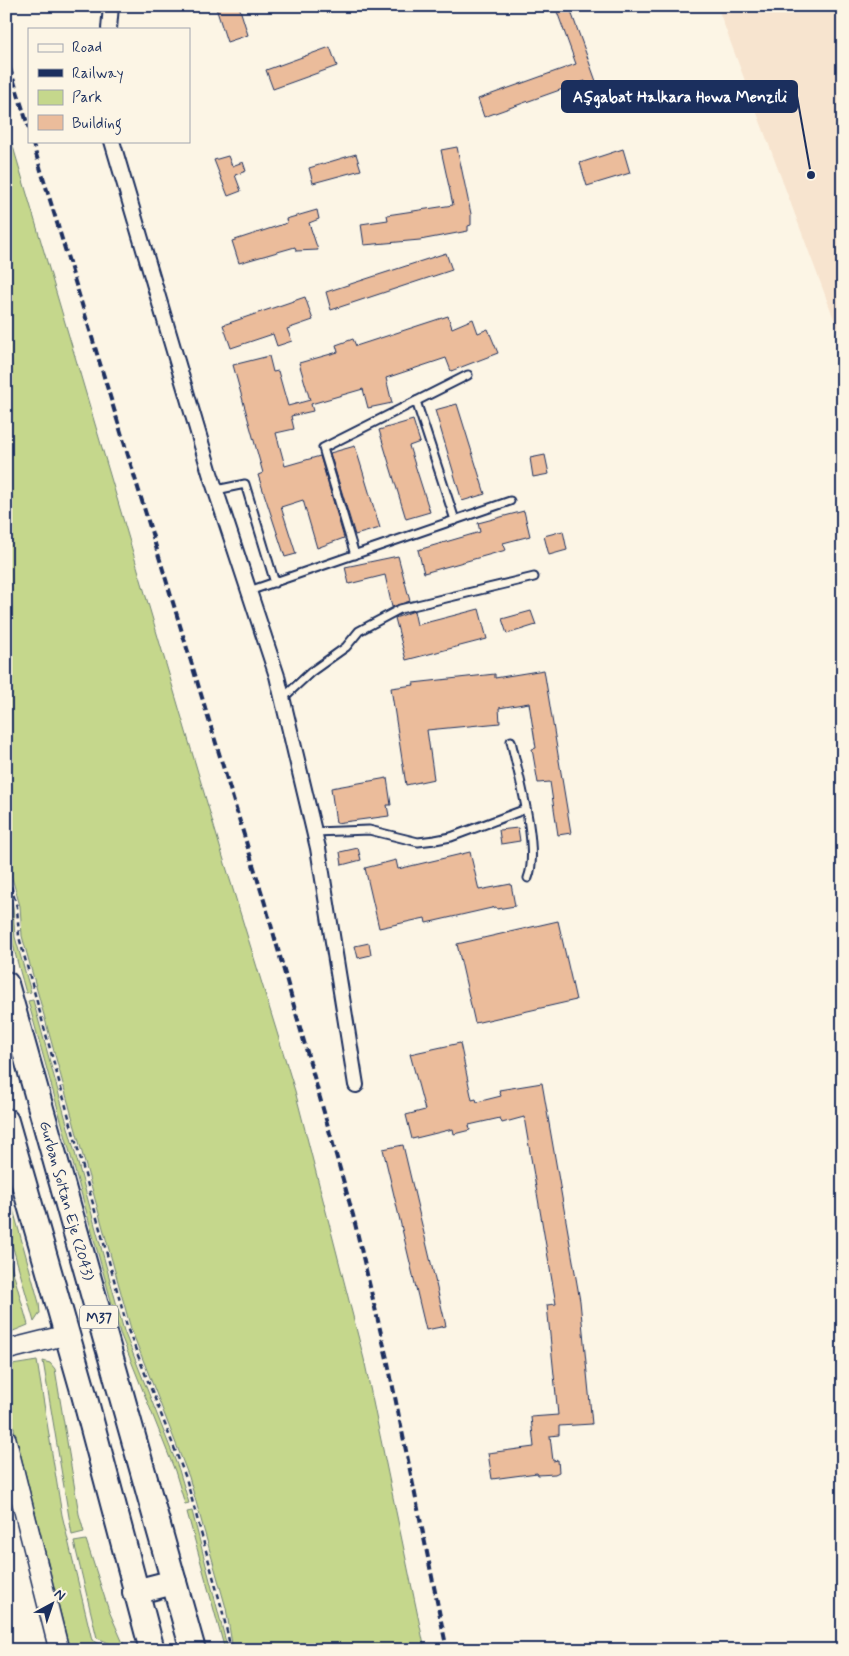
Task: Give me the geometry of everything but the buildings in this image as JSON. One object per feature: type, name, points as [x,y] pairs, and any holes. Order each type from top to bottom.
[{"type":"highway","name":"Gurban Soltan Eje (2043)","points":[[6,984],[192,1650]]},
{"type":"highway","name":"M37","points":[[6,1121],[152,1650]]},
{"type":"highway","points":[[135,1592],[174,1582]]},
{"type":"street","points":[[110,28],[111,6]]},
{"type":"street","points":[[112,142],[216,490],[277,676],[314,832],[356,1085]]},
{"type":"street","points":[[6,1350],[66,1335]]},
{"type":"street","points":[[6,1439],[59,1650]]},
{"type":"lane","points":[[355,555],[323,448],[468,375]]},
{"type":"lane","points":[[416,402],[455,520]]},
{"type":"lane","points":[[216,490],[244,484],[274,583]]},
{"type":"lane","points":[[249,591],[510,501]]},
{"type":"lane","points":[[282,698],[311,672],[346,647],[359,631],[400,608],[534,577]]},
{"type":"lane","points":[[511,741],[526,809],[532,854],[532,870],[528,878]]},
{"type":"lane","points":[[314,832],[369,830],[418,842],[452,837],[526,809]]},
{"type":"path","points":[[6,869],[17,907],[19,937],[128,1330],[186,1478],[222,1609],[231,1650]]},
{"type":"shaded area","points":[[717,6],[843,6],[843,343]]},
{"type":"green space","points":[[6,123],[223,857],[295,1091],[364,1359],[425,1650],[233,1650],[226,1608],[189,1477],[131,1329],[22,936],[20,906],[6,857]]},
{"type":"green space","points":[[9,890],[13,907],[15,937],[31,992],[26,993],[10,930],[6,904],[6,891]]},
{"type":"green space","points":[[33,1000],[124,1331],[179,1470],[189,1503],[185,1504],[175,1471],[120,1333],[28,1001]]},
{"type":"green space","points":[[6,1184],[39,1303],[40,1313],[34,1322],[6,1223]]},
{"type":"green space","points":[[6,1247],[28,1325],[6,1334]]},
{"type":"green space","points":[[37,1361],[62,1515],[92,1640],[112,1650],[70,1650],[6,1397],[6,1366]]},
{"type":"green space","points":[[43,1361],[50,1363],[55,1369],[79,1514],[84,1532],[72,1535]]},
{"type":"green space","points":[[192,1511],[228,1650],[225,1650],[187,1512]]},
{"type":"green space","points":[[86,1540],[109,1611],[126,1650],[97,1638],[74,1542]]},
{"type":"railway","points":[[6,56],[28,126]]},
{"type":"railway","points":[[32,142],[266,907],[353,1215],[388,1363],[447,1650]]},
{"type":"place","name":"Aşgabat Halkara Howa Menzili","points":[[811,175]]}]
